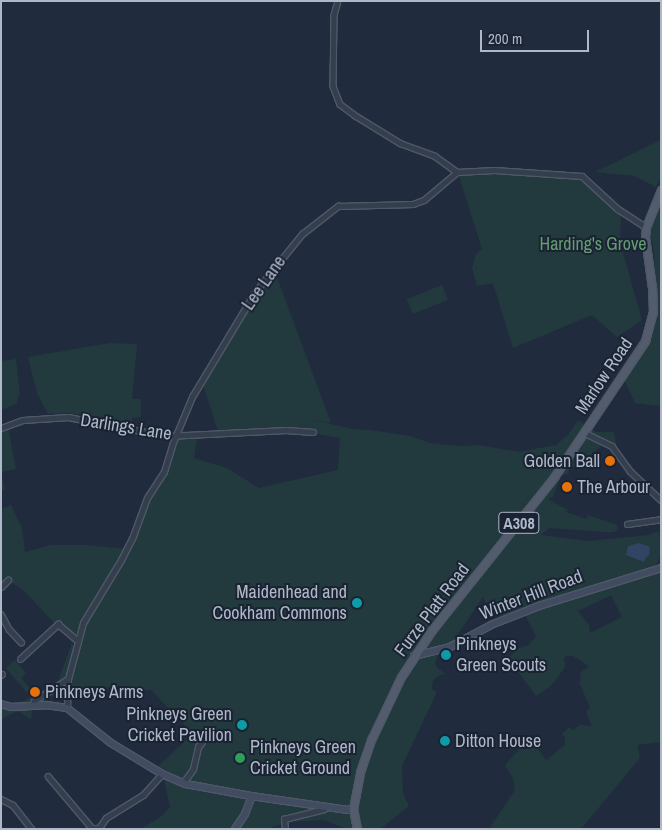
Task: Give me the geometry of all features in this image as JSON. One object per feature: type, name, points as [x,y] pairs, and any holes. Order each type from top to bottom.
[{"type":"main road","name":"Marlow Road","points":[[585,433],[645,341],[653,312],[652,288],[644,237],[646,227],[661,190]]},
{"type":"main road","name":"Furze Platt Road","points":[[358,829],[353,809],[354,791],[372,738],[401,677],[449,608],[542,494],[585,433]]},
{"type":"street","points":[[338,1],[334,15],[333,86],[340,104],[356,116],[400,143],[435,156],[457,172],[534,171],[582,176],[618,209],[646,227]]},
{"type":"street","name":"Lee Lane","points":[[67,708],[68,679],[77,640],[86,618],[127,549],[146,498],[164,472],[172,445],[192,397],[256,292],[302,234],[338,206],[397,206],[413,204],[424,200],[457,172]]},
{"type":"street","name":"Darlings Lane","points":[[1,428],[23,420],[68,417],[166,436],[286,430],[313,432]]},
{"type":"street","points":[[585,433],[612,446],[630,470],[661,500]]},
{"type":"street","points":[[166,436],[172,445]]},
{"type":"street","points":[[627,524],[661,519]]},
{"type":"street","name":"Winter Hill Road","points":[[414,656],[450,647],[491,624],[539,606],[661,568]]},
{"type":"street","points":[[1,587],[8,580]]},
{"type":"street","points":[[1,614],[10,631],[21,642]]},
{"type":"street","points":[[20,659],[58,624],[77,640]]},
{"type":"street","points":[[32,705],[41,696],[68,679]]},
{"type":"street","points":[[41,696],[46,705]]},
{"type":"street","points":[[1,704],[11,707],[46,705],[67,708],[111,743],[162,774],[183,783],[252,796],[353,809]]},
{"type":"street","points":[[183,783],[193,769],[198,747],[202,742]]},
{"type":"street","points":[[48,776],[92,828],[99,828],[106,818],[144,795],[162,774]]},
{"type":"street","points":[[235,829],[246,814],[252,796]]},
{"type":"street","points":[[1,799],[13,805],[32,829]]},
{"type":"street","points":[[285,829],[284,819],[324,809],[325,806]]},
{"type":"green space","points":[[661,140],[661,176],[656,187],[635,176],[595,172]]},
{"type":"green space","name":"Harding's Grove","points":[[538,173],[583,180],[621,214],[620,242],[642,320],[617,337],[592,315],[513,348],[493,283],[477,286],[472,268],[476,254],[482,249],[459,176]]},
{"type":"green space","points":[[661,200],[661,396],[659,406],[635,403],[624,379],[649,341],[655,311],[654,254],[649,227]]},
{"type":"green space","points":[[275,272],[331,423],[309,419],[352,429],[410,436],[430,443],[459,446],[479,445],[519,452],[556,445],[568,435],[578,420],[596,432],[614,432],[617,450],[606,441],[586,460],[569,469],[568,474],[560,476],[553,497],[548,499],[568,510],[566,512],[586,519],[588,515],[617,525],[618,528],[614,532],[605,532],[549,528],[541,535],[589,541],[648,535],[659,531],[661,553],[657,564],[501,618],[490,611],[483,597],[454,640],[438,654],[435,663],[437,668],[446,674],[440,675],[433,680],[432,689],[437,692],[402,766],[403,793],[409,806],[380,829],[347,829],[324,820],[287,822],[267,829],[141,829],[162,816],[170,807],[164,779],[166,776],[156,768],[193,734],[151,690],[100,687],[71,691],[74,653],[84,625],[114,575],[147,501],[160,479],[180,431],[218,431],[202,382],[258,294]],"holes":[[[296,430],[340,438],[338,470],[259,488],[227,468],[194,458],[197,437]]]},
{"type":"green space","points":[[442,285],[448,300],[413,314],[407,299]]},
{"type":"green space","points":[[110,343],[137,344],[132,399],[141,399],[141,417],[132,418],[132,429],[106,418],[67,413],[48,414],[37,393],[28,357]]},
{"type":"green space","points":[[16,359],[20,396],[17,403],[1,410],[1,361]]},
{"type":"green space","points":[[8,428],[16,469],[1,472],[1,430]]},
{"type":"green space","points":[[1,472],[5,490],[1,490]]},
{"type":"green space","points":[[11,505],[22,528],[25,552],[51,545],[87,545],[124,549],[72,642],[25,592],[9,580],[1,586],[1,509]]},
{"type":"green space","points":[[661,570],[661,742],[637,745],[640,758],[581,829],[489,829],[515,790],[513,778],[505,765],[530,738],[546,760],[565,745],[565,738],[562,734],[569,727],[573,730],[580,725],[592,726],[586,712],[590,707],[579,682],[581,680],[580,673],[589,666],[573,656],[566,656],[564,659],[565,667],[551,686],[536,696],[508,658],[514,653],[514,650],[529,645],[536,636],[524,613]],"holes":[[[611,595],[622,617],[590,633],[589,625],[578,611]]]},
{"type":"green space","points":[[72,643],[74,647],[67,690],[55,693],[44,704],[33,704],[31,719],[18,711],[1,719],[1,701],[10,705],[17,705],[58,681]]},
{"type":"green space","points":[[15,660],[26,673],[21,678],[30,688],[27,693],[6,668]]},
{"type":"water","points":[[639,543],[650,547],[649,555],[644,562],[626,555],[628,546]]},
{"type":"place","name":"Golden Ball","points":[[610,461]]},
{"type":"place","name":"The Arbour","points":[[567,487]]},
{"type":"place","name":"Maidenhead and Cookham Commons","points":[[357,603]]},
{"type":"place","name":"Pinkneys Green Scouts","points":[[446,655]]},
{"type":"place","name":"Pinkneys Arms","points":[[35,692]]},
{"type":"place","name":"Pinkneys Green Cricket Pavilion","points":[[242,725]]},
{"type":"place","name":"Ditton House","points":[[445,741]]},
{"type":"place","name":"Pinkneys Green Cricket Ground","points":[[240,758]]}]
